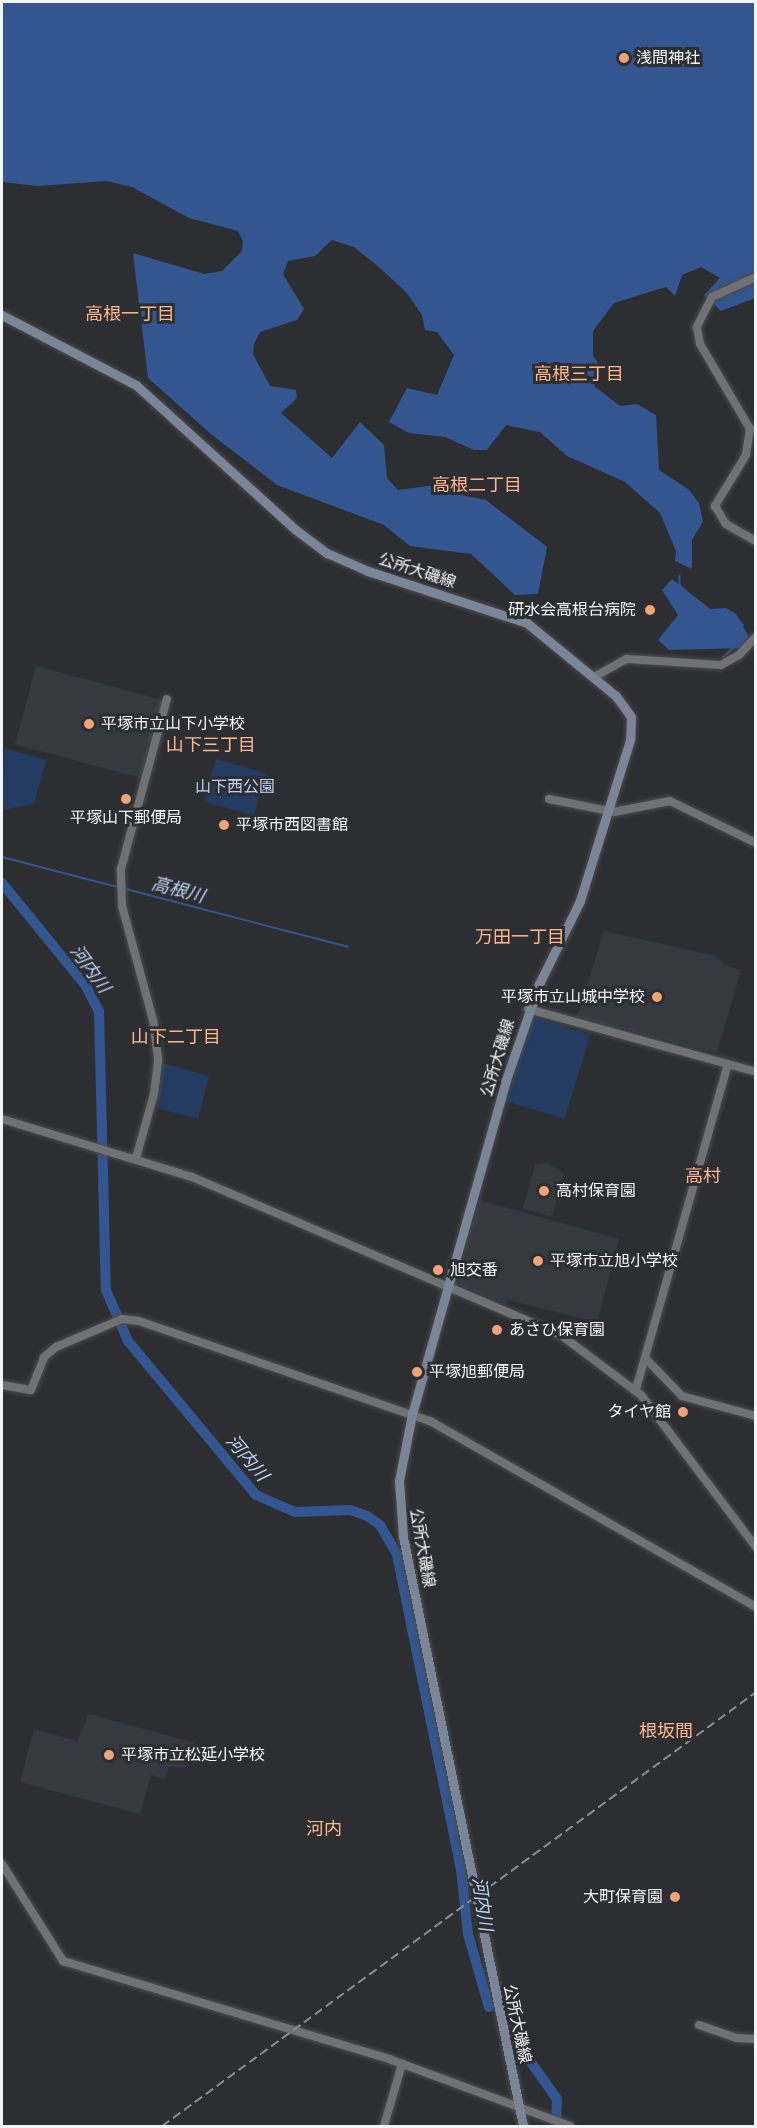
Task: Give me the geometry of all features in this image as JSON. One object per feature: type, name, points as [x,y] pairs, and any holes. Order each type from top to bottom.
[{"type":"main road","name":"公所大磯線","points":[[2,315],[136,385],[296,530],[327,553],[368,571],[527,623],[623,702],[633,723],[580,901],[528,1010],[412,1414],[399,1481],[403,1537],[523,2127]]},
{"type":"street","points":[[756,277],[712,297],[697,327],[700,344],[750,429],[746,455],[715,506],[726,524],[756,542]]},
{"type":"street","points":[[594,677],[627,659],[720,665],[739,655],[756,637]]},
{"type":"street","points":[[136,1158],[154,1094],[158,1059],[153,1020],[121,894],[121,884],[124,855],[167,699]]},
{"type":"street","points":[[549,799],[606,811],[670,801],[756,843]]},
{"type":"street","points":[[528,1010],[756,1072]]},
{"type":"street","points":[[636,1389],[728,1064]]},
{"type":"street","points":[[2,1119],[192,1176],[561,1335],[636,1389],[756,1547]]},
{"type":"street","points":[[2,1385],[31,1390],[48,1352],[111,1323],[120,1320],[140,1321],[412,1414],[756,1607]]},
{"type":"street","points":[[646,1359],[682,1396],[756,1416]]},
{"type":"street","points":[[2,1864],[63,1960],[402,2064],[552,2117],[570,2127]]},
{"type":"street","points":[[699,2025],[736,2038],[756,2039]]},
{"type":"street","points":[[384,2127],[402,2064]]},
{"type":"shaded area","points":[[2,2],[755,2],[755,298],[721,311],[704,295],[720,278],[701,267],[682,275],[675,296],[666,287],[614,303],[593,331],[593,355],[602,370],[594,386],[620,406],[637,404],[656,415],[659,470],[688,489],[699,503],[703,522],[692,540],[692,569],[675,561],[676,551],[660,513],[625,482],[567,456],[540,432],[506,425],[487,450],[474,450],[445,437],[409,433],[389,422],[407,388],[437,395],[454,355],[437,332],[425,330],[422,315],[407,293],[354,247],[332,240],[315,256],[288,261],[283,274],[304,309],[297,320],[260,332],[254,344],[253,354],[270,386],[296,390],[297,398],[281,413],[332,458],[360,422],[384,445],[387,478],[398,490],[452,483],[451,493],[486,500],[547,547],[538,594],[515,595],[471,554],[410,546],[384,525],[277,485],[212,435],[148,378],[133,253],[204,274],[222,271],[242,251],[243,241],[238,231],[189,218],[132,187],[107,181],[38,186],[2,182]]},
{"type":"shaded area","points":[[672,579],[710,609],[726,608],[736,614],[749,637],[742,648],[669,650],[658,640],[678,615],[662,590]]},
{"type":"shaded area","name":"平塚市立山下小学校","points":[[36,666],[163,700],[142,778],[15,744]]},
{"type":"shaded area","name":"平塚市立山城中学校","points":[[604,931],[716,956],[726,966],[741,970],[717,1053],[577,1017]]},
{"type":"shaded area","name":"高村保育園","points":[[546,1163],[564,1173],[552,1217],[523,1208],[535,1165]]},
{"type":"shaded area","name":"平塚市立旭小学校","points":[[479,1200],[619,1239],[597,1322],[508,1300],[506,1304],[460,1285],[457,1278]]},
{"type":"shaded area","name":"平塚市立松延小学校","points":[[89,1714],[195,1743],[188,1767],[169,1767],[165,1779],[151,1775],[140,1814],[20,1782],[34,1729],[77,1741]]},
{"type":"green space","points":[[4,748],[46,760],[34,804],[2,810]]},
{"type":"green space","name":"山下西公園","points":[[216,759],[266,773],[254,816],[204,801]]},
{"type":"green space","points":[[532,1017],[590,1035],[565,1119],[506,1101]]},
{"type":"green space","points":[[162,1063],[209,1076],[198,1119],[157,1108]]},
{"type":"waterway","name":"高根川","points":[[680,576],[680,585],[702,608],[716,615],[732,613],[743,625],[739,643],[724,657]]},
{"type":"waterway","name":"高根川","points":[[2,857],[118,887]]},
{"type":"waterway","name":"河内川","points":[[2,883],[86,986],[99,1011],[106,1290],[128,1341],[256,1495],[295,1512],[350,1510],[367,1516],[380,1525],[397,1555],[461,1869],[468,1934],[489,2007]]},
{"type":"waterway","name":"高根川","points":[[126,889],[348,947]]},
{"type":"waterway","name":"河内川","points":[[518,2044],[557,2099],[556,2126]]},
{"type":"railway","points":[[162,2126],[756,1692]]},
{"type":"place","name":"浅間神社","points":[[624,58]]},
{"type":"place","name":"研水会高根台病院","points":[[650,610]]},
{"type":"place","name":"平塚市立山下小学校","points":[[89,724]]},
{"type":"place","name":"平塚山下郵便局","points":[[126,799]]},
{"type":"place","name":"平塚市西図書館","points":[[224,825]]},
{"type":"place","name":"平塚市立山城中学校","points":[[657,997]]},
{"type":"place","name":"高村保育園","points":[[544,1191]]},
{"type":"place","name":"平塚市立旭小学校","points":[[538,1261]]},
{"type":"place","name":"旭交番","points":[[438,1270]]},
{"type":"place","name":"あさひ保育園","points":[[497,1330]]},
{"type":"place","name":"平塚旭郵便局","points":[[417,1372]]},
{"type":"place","name":"タイヤ館","points":[[683,1412]]},
{"type":"place","name":"平塚市立松延小学校","points":[[109,1755]]},
{"type":"place","name":"大町保育園","points":[[675,1897]]},
{"type":"district","name":"高根一丁目","points":[[130,314]]},
{"type":"district","name":"高根三丁目","points":[[579,374]]},
{"type":"district","name":"高根二丁目","points":[[477,485]]},
{"type":"district","name":"山下三丁目","points":[[211,745]]},
{"type":"district","name":"万田一丁目","points":[[520,937]]},
{"type":"district","name":"山下二丁目","points":[[176,1037]]},
{"type":"district","name":"高村","points":[[703,1176]]},
{"type":"district","name":"根坂間","points":[[666,1731]]},
{"type":"district","name":"河内","points":[[324,1829]]}]
